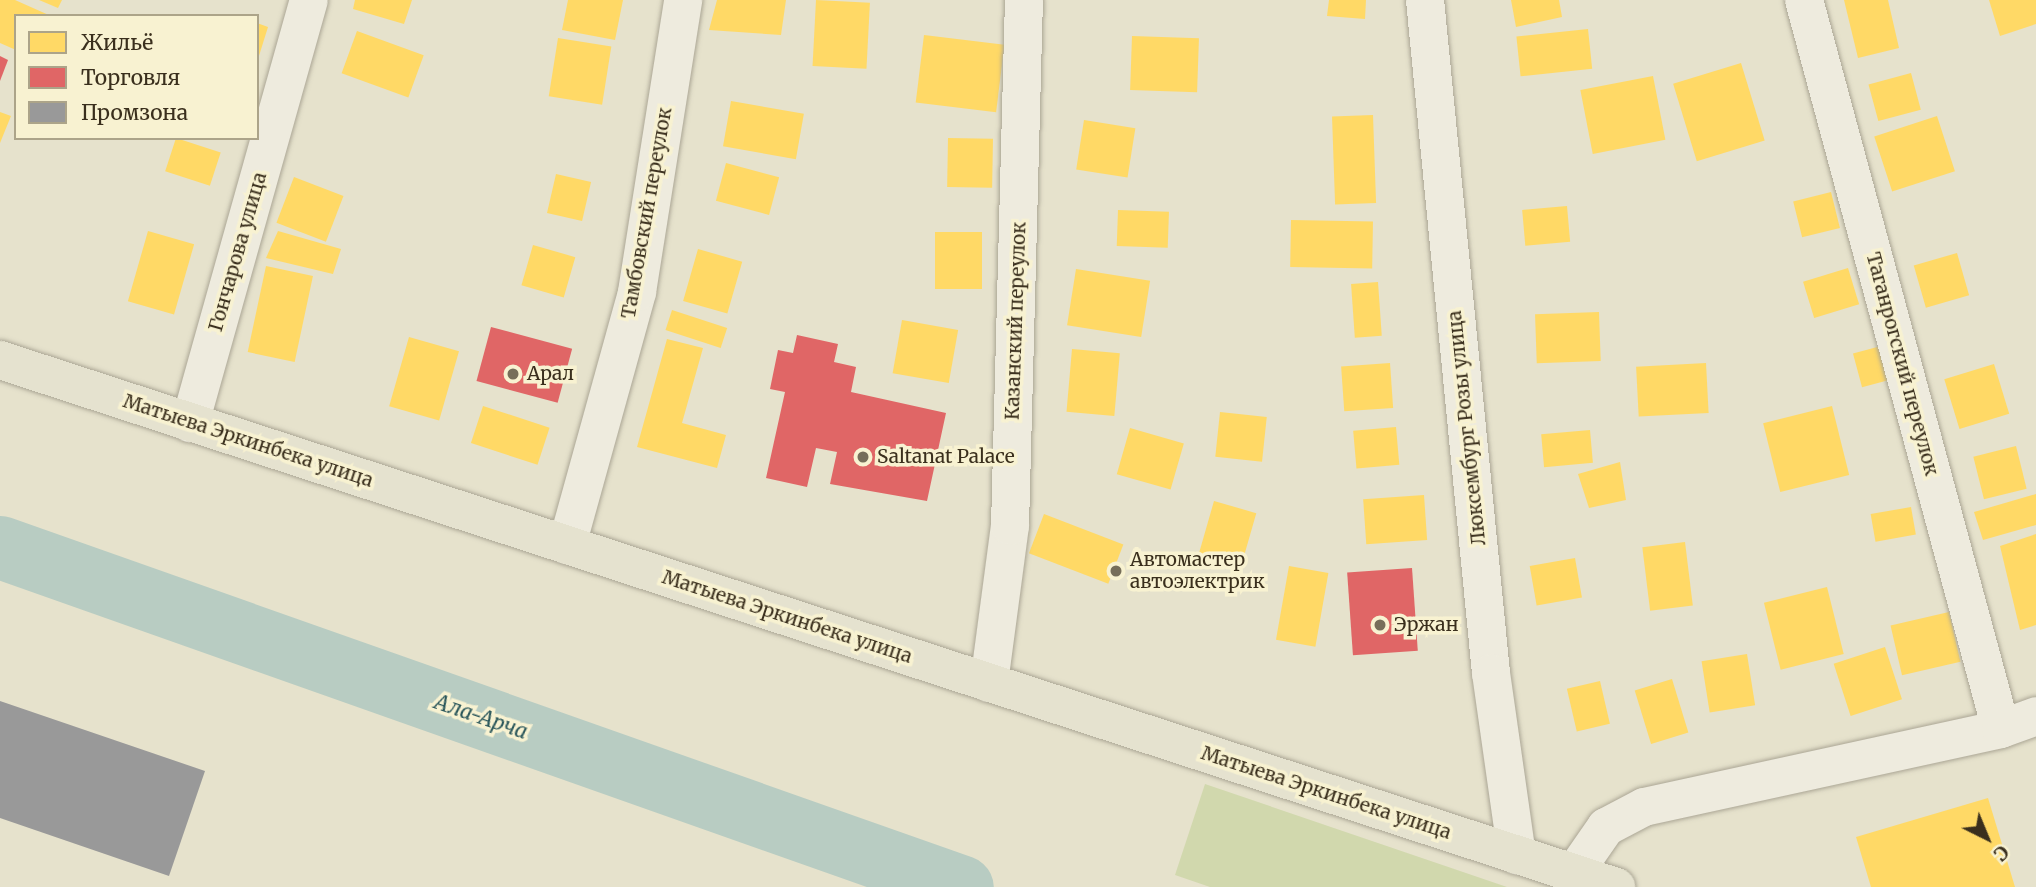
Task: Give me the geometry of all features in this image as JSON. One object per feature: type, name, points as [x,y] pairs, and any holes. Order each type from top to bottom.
[{"type":"main road","name":"Матыева Эркинбека улица","points":[[0,360],[1616,887]]},
{"type":"street","name":"Гончарова улица","points":[[190,423],[309,0]]},
{"type":"street","name":"Тамбовский переулок","points":[[567,545],[636,292],[683,0]]},
{"type":"street","name":"Казанский переулок","points":[[989,683],[1010,526],[1024,0]]},
{"type":"street","name":"Люксембург Розы улица","points":[[1425,0],[1491,673],[1517,855]]},
{"type":"street","name":"Таганрогский переулок","points":[[1804,0],[2018,723]]},
{"type":"street","points":[[1574,873],[1606,827],[1644,807],[2018,723]]},
{"type":"green space","points":[[1205,784],[1507,887],[1210,887],[1175,875]]},
{"type":"building: Жильё","points":[[0,0],[15,0],[46,14],[14,14],[14,49],[0,43]]},
{"type":"building: Жильё","points":[[39,0],[62,0],[58,8]]},
{"type":"building: Жильё","points":[[355,0],[412,0],[404,24],[353,9]]},
{"type":"building: Жильё","points":[[568,0],[623,0],[615,40],[562,30]]},
{"type":"building: Жильё","points":[[717,0],[786,0],[781,35],[709,30]]},
{"type":"building: Жильё","points":[[816,0],[870,3],[866,69],[813,66]]},
{"type":"building: Жильё","points":[[1329,0],[1366,0],[1365,19],[1327,16]]},
{"type":"building: Жильё","points":[[1511,0],[1559,0],[1562,17],[1516,27]]},
{"type":"building: Жильё","points":[[1844,0],[1888,0],[1899,48],[1858,58]]},
{"type":"building: Жильё","points":[[1989,0],[2036,0],[2036,24],[2000,36]]},
{"type":"building: Жильё","points":[[259,24],[268,27],[259,56]]},
{"type":"building: Жильё","points":[[1588,29],[1592,69],[1521,76],[1516,37]]},
{"type":"building: Жильё","points":[[357,31],[424,55],[408,98],[342,73]]},
{"type":"building: Жильё","points":[[924,35],[1004,45],[996,112],[916,102]]},
{"type":"building: Жильё","points":[[1132,36],[1199,38],[1197,92],[1130,90]]},
{"type":"building: Жильё","points":[[558,38],[611,46],[602,105],[549,96]]},
{"type":"building: Жильё","points":[[1741,63],[1765,140],[1697,161],[1673,84]]},
{"type":"building: Жильё","points":[[1911,73],[1921,110],[1878,121],[1868,84]]},
{"type":"building: Жильё","points":[[1653,76],[1665,140],[1593,154],[1580,90]]},
{"type":"building: Жильё","points":[[731,101],[804,114],[796,159],[723,146]]},
{"type":"building: Жильё","points":[[0,112],[11,116],[0,143]]},
{"type":"building: Жильё","points":[[1373,115],[1376,203],[1335,204],[1332,116]]},
{"type":"building: Жильё","points":[[1937,116],[1955,171],[1892,192],[1874,136]]},
{"type":"building: Жильё","points":[[1084,120],[1135,128],[1128,178],[1076,169]]},
{"type":"building: Жильё","points":[[948,138],[993,139],[992,188],[947,187]]},
{"type":"building: Жильё","points":[[175,140],[221,153],[210,186],[165,171]]},
{"type":"building: Жильё","points":[[726,163],[779,177],[769,215],[716,201]]},
{"type":"building: Жильё","points":[[556,174],[591,182],[582,221],[547,213]]},
{"type":"building: Жильё","points":[[294,177],[343,196],[326,242],[276,223]]},
{"type":"building: Жильё","points":[[1831,192],[1840,228],[1802,237],[1793,201]]},
{"type":"building: Жильё","points":[[1567,206],[1570,242],[1525,246],[1522,210]]},
{"type":"building: Жильё","points":[[1118,210],[1169,212],[1168,248],[1117,246]]},
{"type":"building: Жильё","points":[[1291,220],[1373,221],[1372,268],[1290,267]]},
{"type":"building: Жильё","points":[[148,231],[194,244],[174,314],[128,301]]},
{"type":"building: Жильё","points":[[278,231],[341,249],[333,274],[266,258]]},
{"type":"building: Жильё","points":[[935,232],[982,232],[982,289],[935,289]]},
{"type":"building: Жильё","points":[[533,245],[575,257],[564,298],[521,285]]},
{"type":"building: Жильё","points":[[698,249],[742,262],[727,314],[683,301]]},
{"type":"building: Жильё","points":[[1957,253],[1969,295],[1926,308],[1914,265]]},
{"type":"building: Жильё","points":[[266,266],[313,276],[295,362],[248,352]]},
{"type":"building: Жильё","points":[[1848,268],[1859,304],[1814,318],[1803,282]]},
{"type":"building: Жильё","points":[[1076,269],[1150,281],[1141,337],[1067,325]]},
{"type":"building: Жильё","points":[[1378,282],[1382,336],[1355,338],[1351,284]]},
{"type":"building: Жильё","points":[[672,310],[727,328],[721,348],[666,330]]},
{"type":"building: Жильё","points":[[1599,312],[1601,361],[1537,363],[1535,314]]},
{"type":"building: Жильё","points":[[902,320],[958,330],[949,383],[893,373]]},
{"type":"building: Жильё","points":[[409,337],[459,351],[439,421],[389,406]]},
{"type":"building: Жильё","points":[[667,339],[703,348],[682,423],[726,435],[717,468],[637,447]]},
{"type":"building: Жильё","points":[[1881,346],[1890,380],[1862,387],[1853,354]]},
{"type":"building: Жильё","points":[[1072,349],[1120,353],[1114,416],[1067,412]]},
{"type":"building: Жильё","points":[[1390,363],[1393,408],[1344,411],[1341,366]]},
{"type":"building: Жильё","points":[[1706,363],[1709,413],[1639,417],[1636,367]]},
{"type":"building: Жильё","points":[[1994,364],[2009,414],[1959,429],[1944,379]]},
{"type":"building: Жильё","points":[[483,406],[550,428],[538,465],[471,443]]},
{"type":"building: Жильё","points":[[1832,406],[1849,475],[1780,492],[1763,423]]},
{"type":"building: Жильё","points":[[1220,412],[1267,417],[1262,462],[1215,457]]},
{"type":"building: Жильё","points":[[1396,427],[1399,465],[1356,469],[1353,431]]},
{"type":"building: Жильё","points":[[1130,428],[1184,443],[1171,490],[1117,474]]},
{"type":"building: Жильё","points":[[1590,430],[1593,463],[1544,467],[1541,434]]},
{"type":"building: Жильё","points":[[2016,446],[2027,489],[1984,499],[1973,457]]},
{"type":"building: Жильё","points":[[1620,462],[1626,500],[1589,508],[1578,474]]},
{"type":"building: Жильё","points":[[2036,494],[2036,525],[1983,540],[1974,512]]},
{"type":"building: Жильё","points":[[1424,495],[1427,540],[1366,544],[1363,499]]},
{"type":"building: Жильё","points":[[1214,501],[1256,513],[1241,566],[1199,554]]},
{"type":"building: Жильё","points":[[1911,507],[1916,535],[1875,542],[1871,514]]},
{"type":"building: Жильё","points":[[1044,514],[1123,544],[1108,584],[1029,553]]},
{"type":"building: Жильё","points":[[2036,534],[2036,625],[2020,630],[2000,546]]},
{"type":"building: Жильё","points":[[1685,542],[1693,606],[1650,611],[1642,547]]},
{"type":"building: Жильё","points":[[1575,558],[1582,597],[1537,605],[1530,566]]},
{"type":"building: Жильё","points":[[1289,566],[1328,573],[1315,647],[1276,640]]},
{"type":"building: Жильё","points":[[1827,587],[1844,654],[1781,670],[1764,603]]},
{"type":"building: Жильё","points":[[1949,612],[1960,662],[1902,675],[1891,625]]},
{"type":"building: Жильё","points":[[1885,647],[1902,699],[1851,716],[1834,664]]},
{"type":"building: Жильё","points":[[1747,654],[1755,705],[1710,713],[1702,661]]},
{"type":"building: Жильё","points":[[1672,679],[1688,733],[1651,744],[1635,690]]},
{"type":"building: Жильё","points":[[1600,681],[1610,724],[1577,732],[1567,689]]},
{"type":"building: Жильё","points":[[1988,798],[2015,887],[1871,887],[1856,837]]},
{"type":"building: Торговля","points":[[0,56],[8,60],[0,81]]},
{"type":"building: Торговля","points":[[491,327],[572,349],[558,403],[477,381]]},
{"type":"building: Торговля","points":[[797,335],[838,344],[834,362],[856,367],[851,392],[946,413],[927,501],[830,484],[837,452],[816,448],[807,487],[766,478],[785,392],[770,389],[778,350],[793,353]]},
{"type":"building: Торговля","points":[[1412,568],[1418,651],[1353,655],[1347,573]]},
{"type":"building: Промзона","points":[[0,701],[205,771],[169,876],[0,818]]},
{"type":"waterway","name":"Ала-Арча","points":[[0,547],[962,887]]},
{"type":"place","name":"Арал","points":[[513,374]]},
{"type":"place","name":"Saltanat Palace","points":[[863,457]]},
{"type":"place","name":"Автомастер автоэлектрик","points":[[1116,571]]},
{"type":"place","name":"Эржан","points":[[1380,625]]}]
